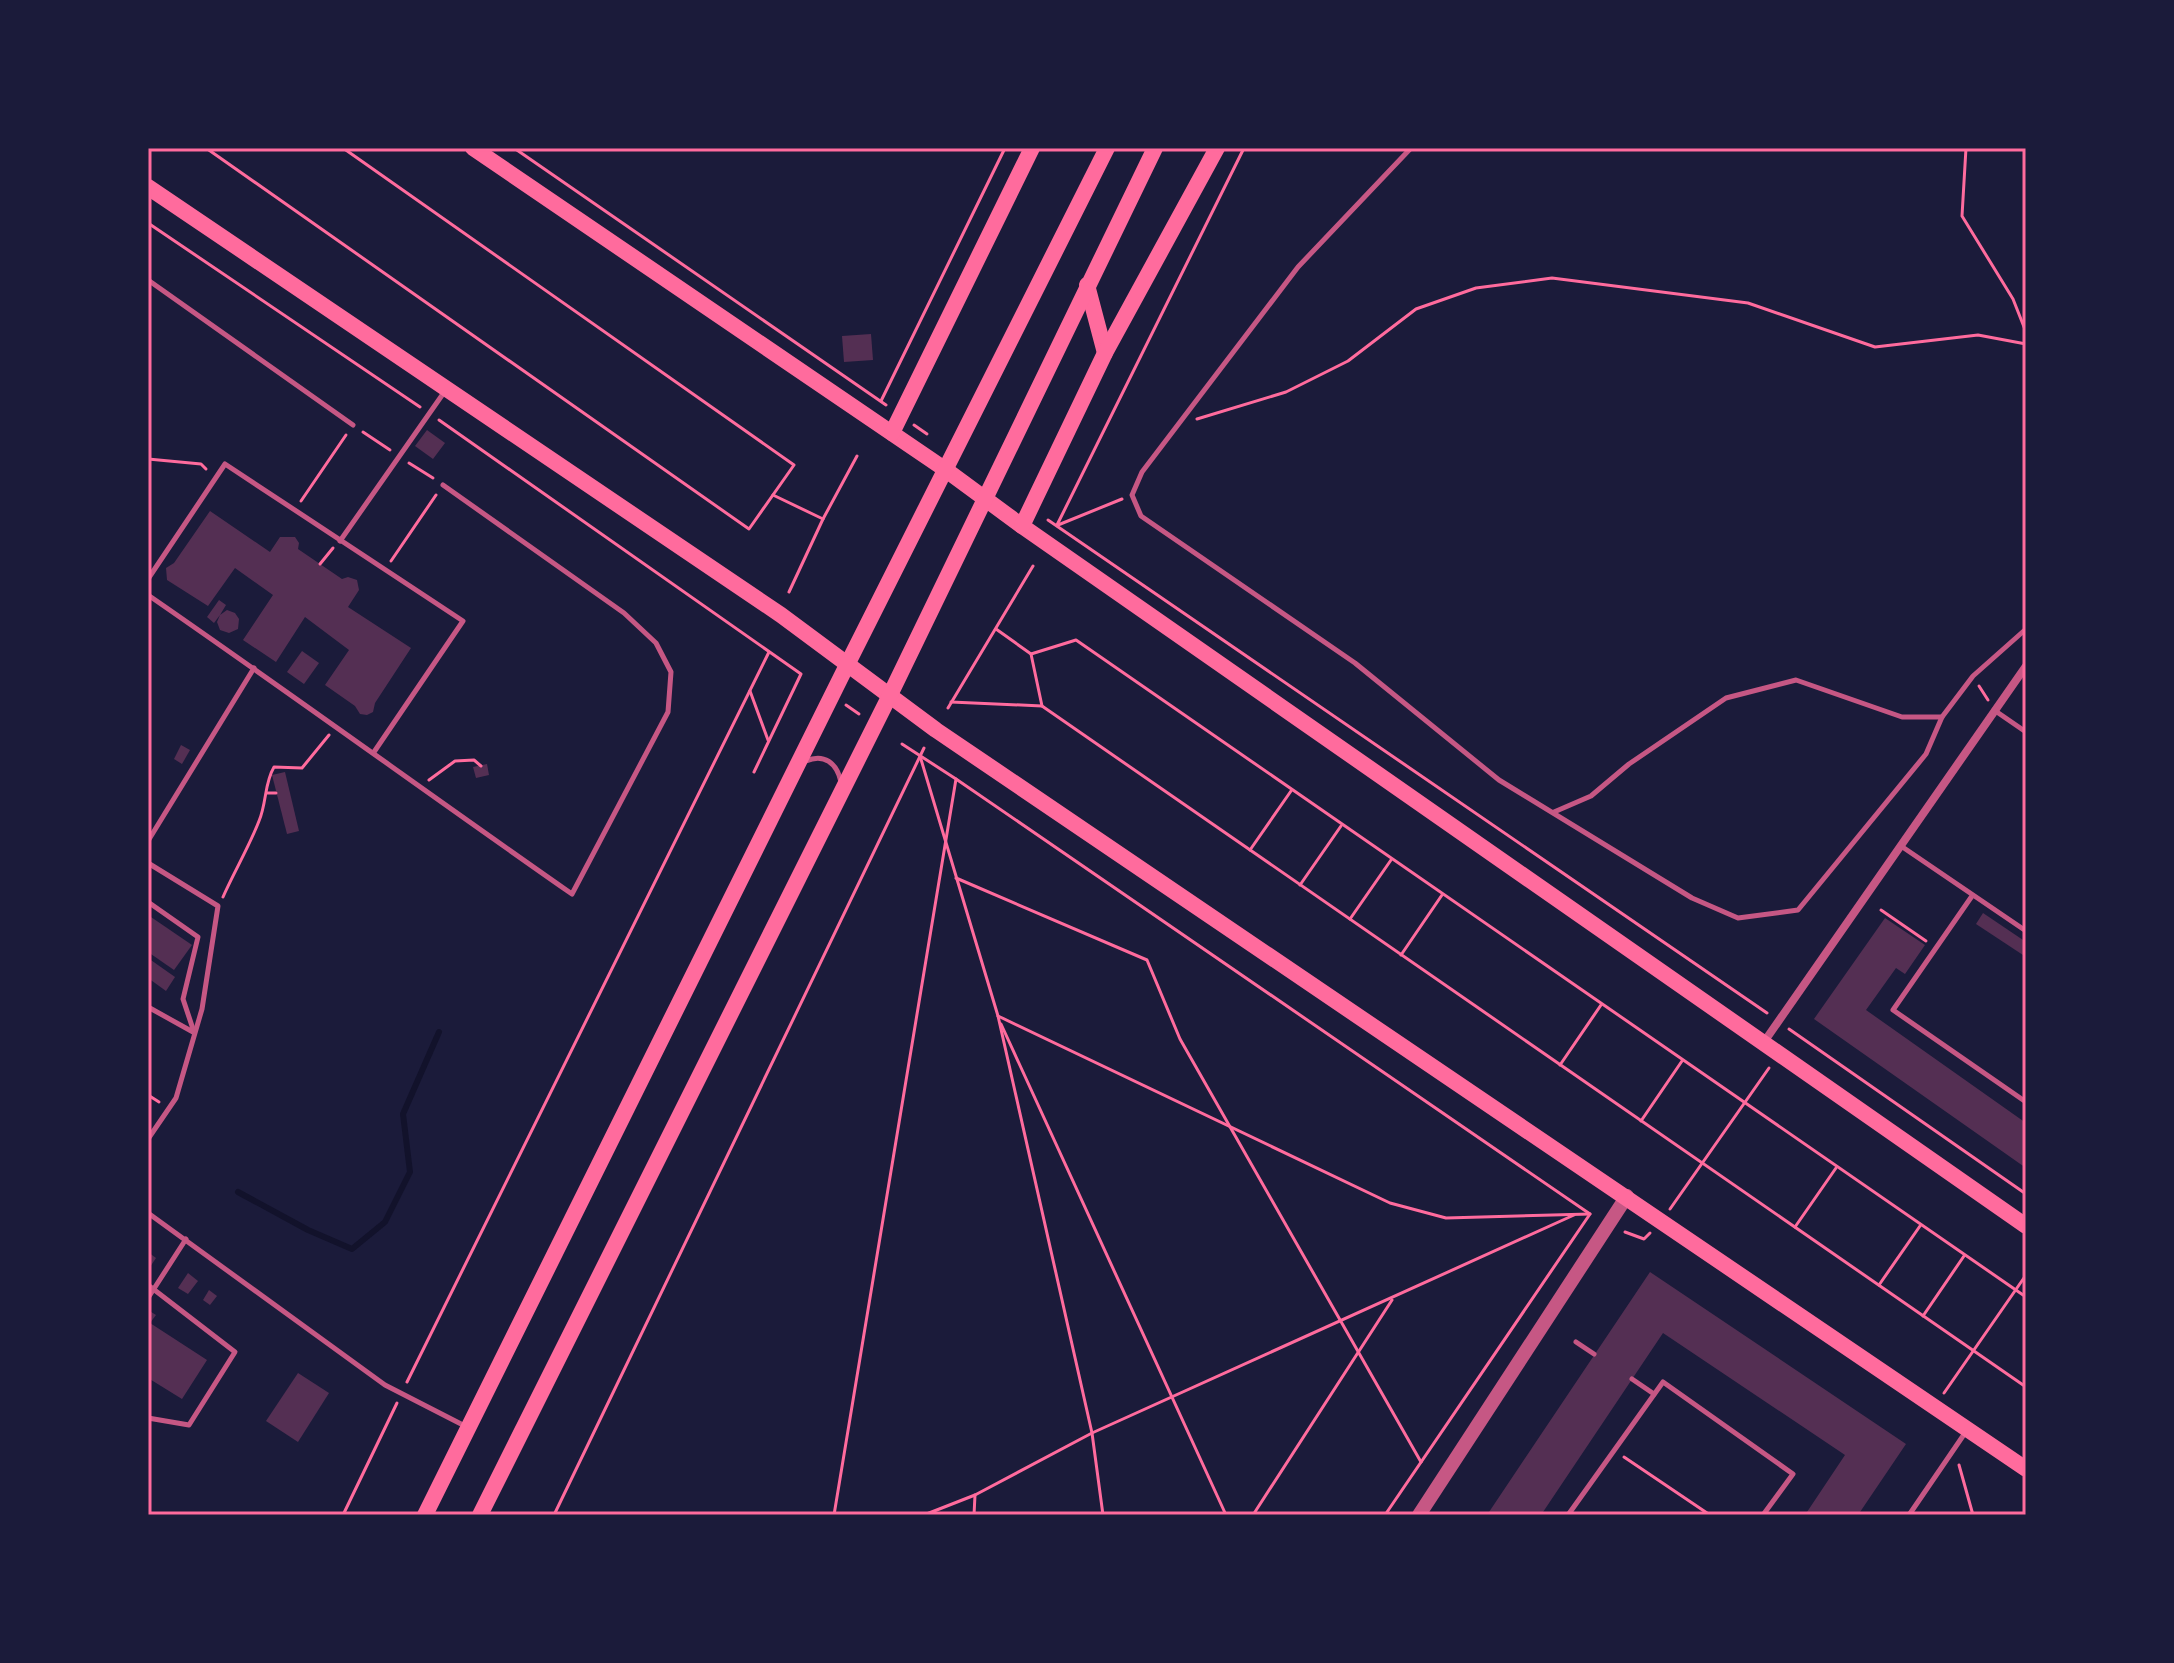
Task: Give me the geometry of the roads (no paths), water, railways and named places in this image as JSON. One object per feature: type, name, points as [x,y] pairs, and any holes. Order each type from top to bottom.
[{"type":"main road","points":[[473,148],[946,470],[2026,1226]]},
{"type":"main road","points":[[892,433],[1032,148]]},
{"type":"main road","points":[[425,1515],[1107,148]]},
{"type":"main road","points":[[1022,526],[1105,353],[1217,148]]},
{"type":"main road","points":[[480,1515],[889,697],[1154,149]]},
{"type":"main road","points":[[148,187],[781,615],[889,697],[2026,1469]]},
{"type":"main road","points":[[1087,285],[1105,353]]},
{"type":"street","points":[[1764,1042],[2026,666]]},
{"type":"street","points":[[1419,1515],[1627,1196]]},
{"type":"lane","points":[[1411,148],[1298,267],[1174,427],[1142,472],[1132,495],[1141,516],[1355,663],[1499,780],[1692,898],[1738,918],[1798,910],[1926,754],[1942,717],[1973,676],[2026,629]]},
{"type":"lane","points":[[148,280],[353,425]]},
{"type":"lane","points":[[340,541],[447,389]]},
{"type":"lane","points":[[148,579],[225,464],[463,621],[374,752]]},
{"type":"lane","points":[[148,595],[572,894],[668,712],[671,672],[656,643],[624,613],[443,485]]},
{"type":"lane","points":[[148,841],[254,668]]},
{"type":"lane","points":[[1553,812],[1591,796],[1629,764],[1726,698],[1796,680],[1902,717],[1942,717]]},
{"type":"lane","points":[[1994,710],[2026,732]]},
{"type":"lane","points":[[793,773],[803,762],[813,758],[832,762],[840,775],[840,795]]},
{"type":"lane","points":[[1900,846],[2026,931]]},
{"type":"lane","points":[[148,863],[218,906],[202,1009],[176,1098],[148,1139]]},
{"type":"lane","points":[[1972,896],[1893,1010],[2026,1102]]},
{"type":"lane","points":[[148,902],[198,937],[183,999],[194,1033]]},
{"type":"lane","points":[[148,1007],[194,1033]]},
{"type":"lane","points":[[148,1213],[385,1385],[469,1428]]},
{"type":"lane","points":[[148,1298],[151,1287],[186,1239]]},
{"type":"lane","points":[[148,1418],[189,1425],[235,1352],[151,1287]]},
{"type":"lane","points":[[1576,1342],[1594,1354]]},
{"type":"lane","points":[[1632,1379],[1654,1394]]},
{"type":"lane","points":[[1568,1515],[1663,1382],[1793,1474],[1763,1515]]},
{"type":"lane","points":[[1909,1515],[1968,1429]]},
{"type":"waterway","points":[[238,1192],[308,1230],[352,1249],[385,1222],[410,1172],[403,1114],[439,1032]]}]
